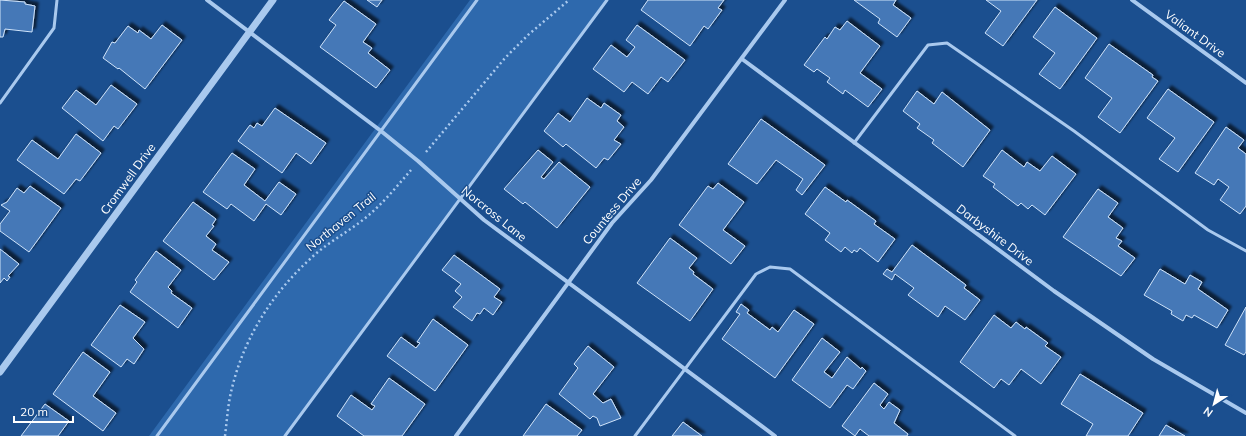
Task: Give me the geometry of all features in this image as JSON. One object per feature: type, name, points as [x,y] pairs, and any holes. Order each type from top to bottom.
[{"type":"street","name":"Norcross Lane","points":[[207,0],[381,131],[418,161],[484,220],[568,284],[775,436]]},
{"type":"street","name":"Cromwell Drive","points":[[0,372],[274,0]]},
{"type":"street","name":"Countess Drive","points":[[456,436],[612,223],[652,180],[785,0]]},
{"type":"street","name":"Valiant Drive","points":[[1132,0],[1246,84]]},
{"type":"street","name":"Darbyshire Drive","points":[[742,59],[1054,291],[1153,359],[1246,413]]},
{"type":"lane","points":[[0,103],[54,28],[57,0]]},
{"type":"lane","points":[[157,436],[477,0]]},
{"type":"lane","points":[[285,436],[607,0]]},
{"type":"lane","points":[[854,142],[928,44],[947,43],[1074,131],[1208,230],[1246,250]]},
{"type":"lane","points":[[635,436],[756,274],[770,267],[790,269],[1015,436]]},
{"type":"path","name":"Northaven Trail","points":[[225,436],[232,389],[240,361],[251,335],[280,290],[310,259],[370,214],[393,191],[510,54],[528,35],[569,0]]},
{"type":"shaded area","points":[[470,0],[606,0],[284,436],[149,436]]},
{"type":"building","points":[[0,0],[25,2],[25,4],[35,6],[32,32],[5,29],[3,37],[0,37]]},
{"type":"building","points":[[367,0],[382,0],[377,7]]},
{"type":"building","points":[[648,0],[724,0],[718,8],[722,10],[708,29],[704,26],[690,46],[641,10]]},
{"type":"building","points":[[854,0],[896,0],[893,5],[911,18],[897,37],[878,23],[880,19]]},
{"type":"building","points":[[986,0],[1037,0],[1003,46],[985,33],[1001,11]]},
{"type":"building","points":[[344,1],[376,24],[363,42],[372,48],[368,53],[390,70],[376,88],[320,47],[336,25],[329,20]]},
{"type":"building","points":[[1055,7],[1097,38],[1060,89],[1039,74],[1055,53],[1033,37]]},
{"type":"building","points":[[847,21],[880,46],[860,73],[882,89],[868,107],[845,90],[843,94],[827,82],[830,78],[817,69],[814,72],[804,65],[825,37],[827,39],[835,27],[840,30]]},
{"type":"building","points":[[162,25],[182,40],[145,89],[119,68],[118,69],[103,58],[112,42],[115,43],[128,26],[138,33],[139,30],[151,39]]},
{"type":"building","points":[[637,25],[685,60],[668,82],[661,77],[648,94],[632,82],[624,92],[593,69],[611,45],[627,57],[635,47],[626,40]]},
{"type":"building","points":[[1109,44],[1153,75],[1152,77],[1158,81],[1120,133],[1098,117],[1112,98],[1085,78]]},
{"type":"building","points":[[111,85],[137,104],[118,129],[114,126],[103,141],[62,108],[76,90],[96,105]]},
{"type":"building","points":[[1168,89],[1214,122],[1178,172],[1159,159],[1175,138],[1147,118]]},
{"type":"building","points":[[917,91],[934,104],[942,92],[990,130],[963,167],[932,143],[934,140],[917,128],[920,124],[903,111]]},
{"type":"building","points":[[587,98],[601,108],[604,103],[621,115],[617,121],[624,127],[614,140],[621,144],[608,160],[604,158],[596,168],[566,144],[563,147],[544,131],[558,113],[570,122]]},
{"type":"building","points":[[275,108],[326,143],[311,164],[296,153],[282,173],[238,141],[250,125],[254,128],[257,123],[262,126]]},
{"type":"building","points":[[761,119],[825,165],[802,195],[796,190],[803,179],[776,160],[757,184],[728,164]]},
{"type":"building","points":[[1226,127],[1244,140],[1238,148],[1246,154],[1246,206],[1240,214],[1220,200],[1229,187],[1218,179],[1214,185],[1195,173]]},
{"type":"building","points":[[76,134],[101,153],[80,181],[76,179],[64,194],[17,160],[32,140],[58,159]]},
{"type":"building","points":[[538,150],[553,162],[541,177],[544,179],[559,162],[590,187],[557,228],[525,202],[523,204],[504,189]]},
{"type":"building","points":[[1002,150],[1024,167],[1027,162],[1040,171],[1052,156],[1076,174],[1045,215],[1032,205],[1028,209],[1021,203],[1018,206],[993,187],[995,184],[983,176]]},
{"type":"building","points":[[232,153],[255,169],[244,185],[265,201],[279,182],[296,194],[281,215],[266,204],[254,221],[231,204],[227,209],[203,192]]},
{"type":"building","points":[[718,183],[744,202],[723,230],[745,246],[731,264],[679,225],[708,186],[713,189]]},
{"type":"building","points":[[30,186],[61,208],[29,252],[0,231],[0,224],[10,211],[1,205],[7,202],[17,188],[24,193]]},
{"type":"building","points":[[825,187],[846,202],[847,200],[876,221],[874,224],[895,239],[878,262],[860,248],[857,252],[854,250],[852,253],[845,247],[841,252],[825,240],[830,233],[805,214]]},
{"type":"building","points":[[1098,189],[1118,203],[1108,217],[1123,228],[1116,238],[1122,241],[1118,246],[1135,258],[1121,276],[1063,237]]},
{"type":"building","points":[[193,202],[216,219],[212,225],[214,226],[206,236],[216,244],[212,250],[229,262],[214,280],[163,241]]},
{"type":"building","points":[[670,238],[697,258],[689,268],[694,272],[693,274],[713,289],[690,321],[637,283]]},
{"type":"building","points":[[912,245],[966,285],[964,288],[980,300],[965,320],[945,306],[938,317],[908,295],[914,288],[895,274],[892,280],[883,274],[887,269],[892,272]]},
{"type":"building","points":[[0,249],[19,264],[8,276],[10,277],[7,281],[4,278],[0,283]]},
{"type":"building","points":[[156,251],[181,270],[168,287],[172,291],[171,293],[192,308],[178,328],[130,292],[137,282],[135,280]]},
{"type":"building","points":[[454,255],[500,289],[494,297],[502,302],[493,315],[484,308],[480,314],[477,313],[472,321],[453,307],[462,297],[455,291],[461,284],[442,270]]},
{"type":"building","points":[[1160,269],[1185,284],[1190,275],[1202,282],[1198,289],[1228,310],[1217,328],[1194,315],[1192,318],[1186,315],[1183,321],[1171,314],[1172,311],[1144,295]]},
{"type":"building","points":[[741,304],[749,310],[747,313],[770,330],[772,327],[778,332],[794,310],[814,324],[775,378],[722,339],[740,314],[736,312]]},
{"type":"building","points":[[120,305],[145,322],[133,338],[144,349],[134,364],[127,359],[121,367],[91,345]]},
{"type":"building","points":[[1246,307],[1246,352],[1244,355],[1225,345]]},
{"type":"building","points":[[994,315],[1011,328],[1016,322],[1025,329],[1026,327],[1048,343],[1045,346],[1061,357],[1041,384],[1021,369],[1009,385],[1001,379],[994,388],[960,362]]},
{"type":"building","points":[[433,319],[468,345],[435,391],[387,356],[401,337],[416,348],[420,343],[417,342]]},
{"type":"building","points":[[822,338],[840,352],[824,372],[832,378],[847,357],[861,369],[862,367],[866,371],[853,389],[847,385],[830,408],[792,380]]},
{"type":"building","points":[[588,346],[614,367],[593,394],[603,403],[611,399],[621,418],[600,426],[597,418],[593,416],[590,419],[559,394],[578,368],[574,364]]},
{"type":"building","points":[[83,352],[110,372],[93,396],[116,413],[103,431],[53,394]]},
{"type":"building","points":[[1080,374],[1143,413],[1128,436],[1086,436],[1093,424],[1061,404]]},
{"type":"building","points":[[389,378],[425,404],[402,436],[364,436],[337,416],[351,395],[372,410],[375,406],[371,404]]},
{"type":"building","points":[[874,383],[888,394],[880,405],[884,409],[889,402],[900,410],[894,423],[908,434],[907,436],[869,436],[860,429],[855,436],[842,426]]},
{"type":"building","points":[[45,404],[69,421],[58,436],[21,436]]},
{"type":"building","points":[[546,404],[582,430],[577,436],[523,436]]},
{"type":"building","points":[[683,422],[702,436],[672,436]]},
{"type":"building","points":[[1166,425],[1185,436],[1159,436]]}]
